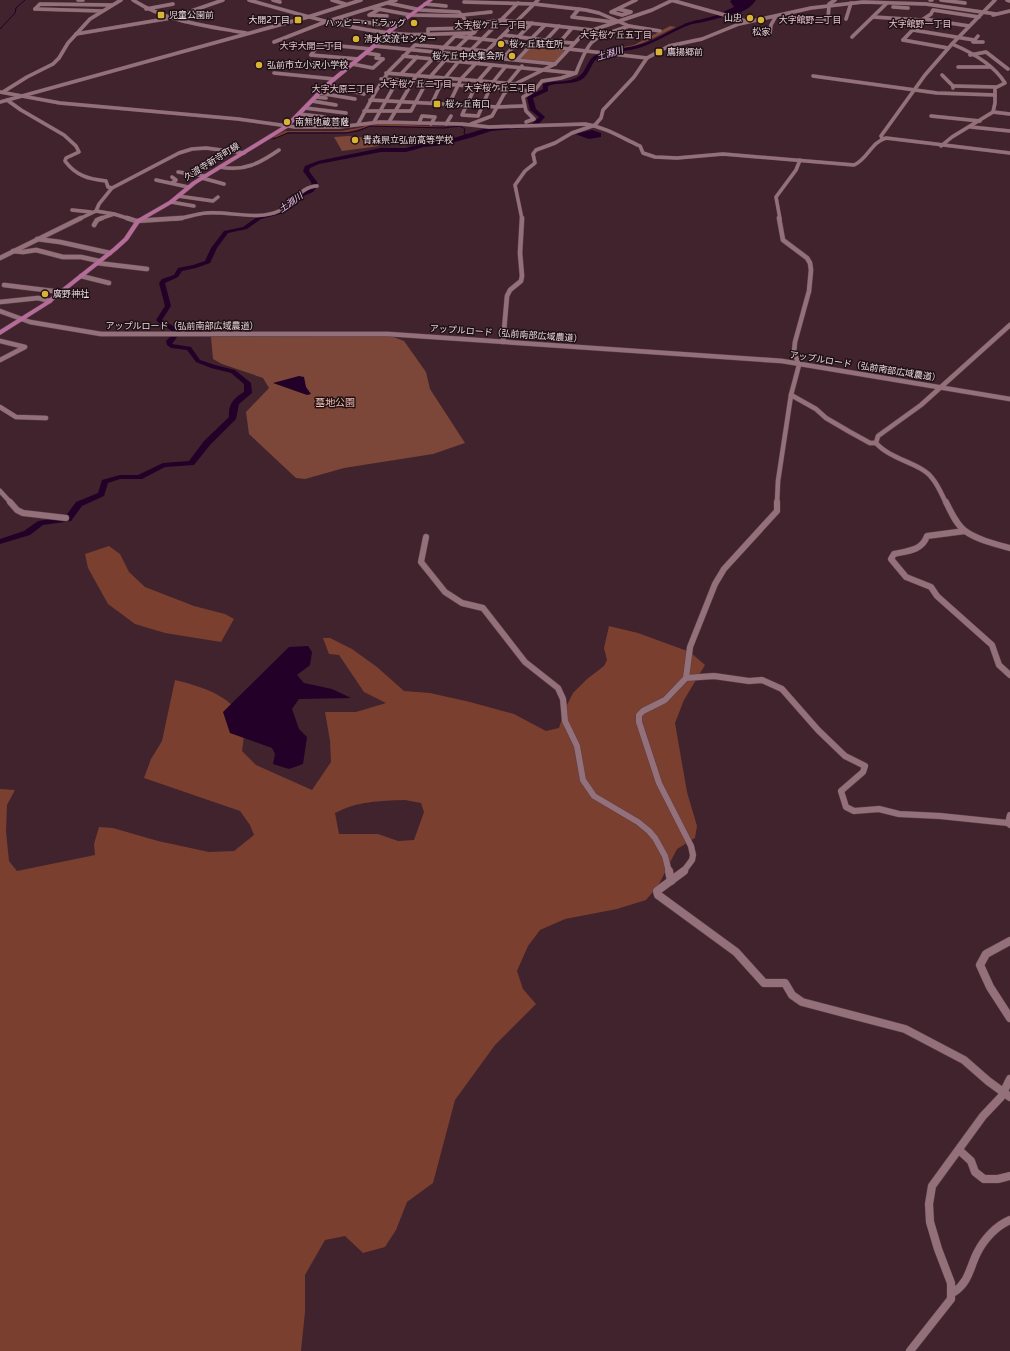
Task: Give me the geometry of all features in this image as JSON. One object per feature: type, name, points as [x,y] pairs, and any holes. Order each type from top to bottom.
[{"type":"main road","name":"久渡寺新寺町線","points":[[0,334],[50,301],[110,253],[126,239],[138,221],[171,202],[188,187],[203,177],[287,126],[327,85],[373,48],[388,32],[431,0]]},
{"type":"street","points":[[78,0],[83,0]]},
{"type":"street","points":[[2,92],[53,64],[59,58],[68,43],[90,20],[121,0]]},
{"type":"street","points":[[133,0],[146,8],[172,18],[248,34]]},
{"type":"street","points":[[76,34],[172,18],[223,0]]},
{"type":"street","points":[[249,0],[325,22],[402,34],[474,32]]},
{"type":"street","points":[[273,0],[280,2]]},
{"type":"street","points":[[332,0],[345,4]]},
{"type":"street","points":[[0,102],[248,34],[361,0]]},
{"type":"street","points":[[274,42],[338,17],[396,0]]},
{"type":"street","points":[[449,104],[462,80],[481,57],[538,0]]},
{"type":"street","points":[[618,8],[631,12],[622,15],[610,12],[618,8],[636,0]]},
{"type":"street","points":[[470,124],[492,116],[508,89],[555,64],[581,36],[593,30],[652,10],[672,0],[747,22]]},
{"type":"street","points":[[800,18],[812,17],[828,20],[829,4],[835,0]]},
{"type":"street","points":[[941,0],[965,3]]},
{"type":"street","points":[[960,8],[968,0]]},
{"type":"street","points":[[882,138],[880,136],[914,90],[948,48],[995,0]]},
{"type":"street","points":[[474,32],[461,14],[460,7],[463,1],[534,4],[579,9],[599,13],[629,26],[660,31]]},
{"type":"street","points":[[503,342],[507,296],[510,290],[521,281],[522,276],[520,253],[522,215],[515,185],[525,171],[535,163],[533,154],[536,150],[554,143],[572,133],[594,125],[601,118],[603,110],[634,77],[647,58],[669,46],[702,39],[747,22],[811,8],[869,1],[908,8]]},
{"type":"street","points":[[379,2],[418,10],[461,14]]},
{"type":"street","points":[[852,2],[866,6]]},
{"type":"street","points":[[846,19],[852,2]]},
{"type":"street","points":[[881,3],[926,2],[996,14]]},
{"type":"street","points":[[852,37],[871,18],[881,3]]},
{"type":"street","points":[[103,11],[35,9],[40,4],[112,5]]},
{"type":"street","points":[[146,8],[173,4]]},
{"type":"street","points":[[425,4],[446,6]]},
{"type":"street","points":[[471,50],[518,4]]},
{"type":"street","points":[[1004,6],[1010,10]]},
{"type":"street","points":[[372,7],[411,15],[491,12]]},
{"type":"street","points":[[380,9],[369,15],[387,16]]},
{"type":"street","points":[[579,9],[572,18],[617,22]]},
{"type":"street","points":[[948,48],[903,40],[931,14],[933,10],[978,17],[1010,10]]},
{"type":"street","points":[[382,16],[390,11]]},
{"type":"street","points":[[322,12],[328,14]]},
{"type":"street","points":[[1005,12],[1010,17]]},
{"type":"street","points":[[179,15],[186,16]]},
{"type":"street","points":[[770,33],[771,25],[776,16]]},
{"type":"street","points":[[338,17],[375,20]]},
{"type":"street","points":[[338,17],[396,26]]},
{"type":"street","points":[[871,18],[940,20],[970,25]]},
{"type":"street","points":[[871,18],[882,21]]},
{"type":"street","points":[[457,48],[483,23],[502,20],[593,30],[605,34]]},
{"type":"street","points":[[949,20],[970,25]]},
{"type":"street","points":[[518,37],[532,23]]},
{"type":"street","points":[[532,38],[545,24]]},
{"type":"street","points":[[540,46],[559,26]]},
{"type":"street","points":[[475,123],[493,124],[533,121],[534,118],[526,111],[523,97],[537,88],[539,82],[561,78],[576,73],[585,51],[595,38],[629,26]]},
{"type":"street","points":[[428,33],[428,29],[472,28]]},
{"type":"street","points":[[560,42],[572,28]]},
{"type":"street","points":[[913,30],[974,40],[973,42],[983,42]]},
{"type":"street","points":[[503,35],[573,44]]},
{"type":"street","points":[[389,122],[416,76],[437,52],[455,36],[647,58]]},
{"type":"street","points":[[974,40],[978,36]]},
{"type":"street","points":[[324,40],[335,41],[333,45]]},
{"type":"street","points":[[502,59],[517,43]]},
{"type":"street","points":[[358,59],[311,56],[319,44],[373,48],[381,47],[555,64]]},
{"type":"street","points":[[358,124],[381,79],[409,50],[417,44],[486,52]]},
{"type":"street","points":[[952,44],[966,50],[990,67],[1005,82],[1005,84],[996,91],[993,112]]},
{"type":"street","points":[[318,56],[327,45]]},
{"type":"street","points":[[517,60],[531,45]]},
{"type":"street","points":[[381,47],[376,50],[390,52]]},
{"type":"street","points":[[970,54],[986,52],[1008,68]]},
{"type":"street","points":[[352,64],[373,68],[383,59],[376,58],[379,55],[366,53]]},
{"type":"street","points":[[403,56],[576,73]]},
{"type":"street","points":[[400,74],[417,57]]},
{"type":"street","points":[[430,77],[445,60]]},
{"type":"street","points":[[445,78],[459,61]]},
{"type":"street","points":[[508,83],[525,61]]},
{"type":"street","points":[[478,81],[492,65]]},
{"type":"street","points":[[493,82],[506,66]]},
{"type":"street","points":[[958,67],[990,67]]},
{"type":"street","points":[[274,73],[334,79]]},
{"type":"street","points":[[386,74],[515,84]]},
{"type":"street","points":[[942,75],[953,86],[954,94]]},
{"type":"street","points":[[813,76],[914,90],[972,95],[996,91],[1010,86]]},
{"type":"street","points":[[381,79],[532,92]]},
{"type":"street","points":[[374,122],[397,81]]},
{"type":"street","points":[[364,111],[411,111],[426,83]]},
{"type":"street","points":[[432,103],[441,84]]},
{"type":"street","points":[[327,85],[364,94]]},
{"type":"street","points":[[953,86],[970,86],[996,91]]},
{"type":"street","points":[[970,86],[972,95]]},
{"type":"street","points":[[475,87],[462,115],[478,116],[490,88]]},
{"type":"street","points":[[2,92],[76,104],[238,119],[287,126],[345,127],[374,122],[470,124],[489,127],[594,125],[640,146],[643,153],[655,157],[677,158],[723,154],[857,165],[877,141],[882,138],[893,138],[941,146],[1010,153]]},
{"type":"street","points":[[316,97],[326,98]]},
{"type":"street","points":[[316,97],[355,99]]},
{"type":"street","points":[[316,97],[336,104]]},
{"type":"street","points":[[8,100],[24,113],[68,138],[76,146],[79,152],[66,158],[65,161],[73,172],[82,177],[106,181],[108,187],[112,188]]},
{"type":"street","points":[[370,100],[498,107],[524,106]]},
{"type":"street","points":[[305,108],[346,113]]},
{"type":"street","points":[[321,127],[325,117],[333,111]]},
{"type":"street","points":[[941,146],[952,137],[971,127],[993,112],[1010,114]]},
{"type":"street","points":[[299,114],[325,117]]},
{"type":"street","points":[[418,123],[422,116],[435,117],[431,124]]},
{"type":"street","points":[[446,124],[451,116]]},
{"type":"street","points":[[931,116],[980,121]]},
{"type":"street","points":[[971,127],[1010,131]]},
{"type":"street","points":[[0,258],[94,211],[112,188],[145,170],[188,150],[198,148],[217,148],[244,153]]},
{"type":"street","points":[[220,168],[229,169],[256,165],[279,150]]},
{"type":"street","points":[[686,678],[690,647],[715,584],[724,569],[763,528],[776,511],[778,481],[791,395],[798,372],[798,363],[794,352],[795,342],[809,291],[810,263],[805,256],[783,240],[776,199],[780,190],[796,170],[800,160]]},
{"type":"street","points":[[178,172],[185,172],[224,184]]},
{"type":"street","points":[[172,177],[176,180],[172,183]]},
{"type":"street","points":[[156,180],[188,187]]},
{"type":"street","points":[[72,210],[114,214],[138,221],[178,219],[204,213],[228,213],[258,216],[280,211],[295,197],[315,186]]},
{"type":"street","points":[[178,196],[213,201],[218,197]]},
{"type":"street","points":[[171,202],[194,206]]},
{"type":"street","points":[[94,225],[98,220],[114,214]]},
{"type":"street","points":[[36,239],[60,242],[110,253]]},
{"type":"street","points":[[13,251],[23,252],[36,250],[63,257],[81,257],[98,262],[147,269]]},
{"type":"street","points":[[81,276],[109,283]]},
{"type":"street","points":[[4,284],[61,292]]},
{"type":"street","points":[[0,302],[38,298],[50,301]]},
{"type":"street","name":"アップルロード（弘前南部広域農道）","points":[[0,311],[22,320],[94,333],[388,334],[798,363],[1010,399]]},
{"type":"street","points":[[0,317],[8,315]]},
{"type":"street","points":[[876,443],[878,436],[911,413],[1010,325]]},
{"type":"street","points":[[0,341],[24,347],[0,360]]},
{"type":"street","points":[[791,395],[816,409],[826,418],[850,432],[870,443],[876,443],[883,451],[918,468],[932,477],[956,521],[965,532],[988,542],[1010,548]]},
{"type":"street","points":[[0,408],[16,417],[46,418]]},
{"type":"street","points":[[0,492],[17,510],[23,513],[66,518]]},
{"type":"street","points":[[965,532],[927,536],[926,541],[918,548],[894,554],[892,559],[906,577],[931,587],[937,596],[992,645],[999,665],[1010,675]]},
{"type":"street","points":[[426,537],[420,562],[445,592],[462,603],[483,608],[525,662],[558,688],[563,699],[565,721],[577,746],[583,780],[594,796],[638,822],[652,834],[665,856],[671,881]]},
{"type":"street","points":[[1007,1095],[964,1060],[905,1029],[802,1002],[792,996],[785,983],[764,983],[736,952],[658,895],[657,891],[679,876],[688,866],[693,856],[691,845],[659,783],[639,722],[639,715],[643,711],[665,700],[686,678],[714,676],[749,682],[762,680],[782,689],[834,746],[845,756],[862,763],[865,766],[863,772],[841,791],[844,803],[848,810],[879,809],[899,814],[940,816],[1009,824],[1010,815]]},
{"type":"street","points":[[1010,941],[986,954],[980,965],[990,987],[1010,1018]]},
{"type":"street","points":[[910,1351],[951,1299],[954,1292],[951,1280],[941,1258],[928,1212],[928,1197],[932,1186],[983,1116],[1007,1095],[1010,1079]]},
{"type":"street","points":[[959,1150],[972,1160],[975,1172],[984,1179],[998,1179],[1010,1176]]},
{"type":"street","points":[[954,1292],[960,1289],[968,1279],[980,1250],[1000,1226],[1010,1220]]},
{"type":"green space","points":[[670,26],[676,27],[629,48],[609,52],[599,52],[634,45]]},
{"type":"green space","points":[[531,46],[565,51],[555,63],[519,60]]},
{"type":"green space","points":[[348,136],[368,138],[380,146],[342,151],[334,137]]},
{"type":"green space","name":"墓地公園","points":[[391,336],[404,341],[426,372],[430,389],[465,443],[433,454],[344,468],[305,479],[296,478],[249,434],[246,412],[269,388],[263,378],[222,364],[213,359],[211,337]]},
{"type":"shaded area","points":[[753,0],[749,5],[742,9],[721,17],[699,23],[684,24],[725,13],[723,12],[734,7],[730,1]]},
{"type":"shaded area","points":[[377,123],[442,127],[371,126],[348,132],[288,132],[276,138],[273,137],[285,131],[342,131],[363,127],[365,124]]},
{"type":"shaded area","points":[[592,130],[601,133],[601,137],[589,139],[575,134]]},
{"type":"shaded area","points":[[299,376],[304,377],[306,387],[311,394],[307,395],[273,383]]},
{"type":"shaded area","points":[[109,546],[120,554],[129,572],[145,587],[194,606],[225,614],[234,619],[221,642],[165,633],[135,624],[108,604],[88,568],[85,554]]},
{"type":"shaded area","points":[[609,626],[638,633],[690,652],[705,665],[684,700],[675,723],[687,792],[697,826],[695,838],[677,849],[658,886],[646,900],[617,909],[565,919],[540,930],[528,946],[517,971],[523,989],[536,1004],[495,1045],[455,1100],[433,1183],[407,1202],[396,1230],[385,1247],[363,1253],[345,1236],[325,1240],[305,1275],[305,1312],[301,1351],[0,1351],[0,789],[15,790],[7,805],[6,831],[9,861],[17,871],[95,855],[94,844],[99,827],[113,828],[158,841],[209,852],[234,851],[254,835],[250,825],[240,811],[144,778],[151,759],[162,741],[175,680],[217,694],[226,700],[234,707],[240,716],[244,732],[242,751],[256,765],[312,790],[331,762],[330,741],[325,712],[356,712],[386,703],[364,692],[339,655],[329,654],[323,638],[330,638],[352,649],[377,667],[404,691],[430,693],[514,714],[546,731],[559,728],[565,709],[573,693],[587,679],[604,666],[607,660],[604,648]],"holes":[[[405,800],[421,803],[424,812],[414,840],[398,841],[378,834],[339,834],[335,813],[344,809],[377,801]]]},
{"type":"shaded area","points":[[308,646],[312,652],[310,665],[297,675],[304,683],[332,689],[351,698],[299,699],[292,709],[299,729],[307,737],[303,764],[289,769],[273,764],[275,754],[272,748],[230,733],[223,712],[289,647]]},
{"type":"waterway","points":[[0,29],[15,13],[16,8],[25,0]]},
{"type":"waterway","name":"土淵川","points":[[719,17],[743,10],[747,8],[754,0]]},
{"type":"waterway","name":"土淵川","points":[[0,542],[27,533],[41,523],[68,519],[79,504],[101,494],[105,482],[111,479],[120,477],[139,477],[163,465],[191,463],[207,443],[233,417],[234,405],[248,393],[247,383],[233,371],[213,367],[198,361],[189,348],[171,346],[169,344],[169,341],[175,337],[177,333],[173,328],[163,324],[159,320],[168,306],[162,283],[164,280],[176,276],[180,269],[194,267],[208,262],[214,248],[226,232],[245,228],[259,218],[282,212],[297,197],[311,191],[315,186],[314,182],[306,171],[307,167],[318,163],[381,150],[406,150],[424,145],[444,143],[490,129],[534,126],[542,117],[533,110],[530,97],[546,90],[545,85],[554,82],[579,79],[585,74],[592,60],[599,55],[610,51],[638,47],[653,41],[674,29],[697,21]]},
{"type":"waterway","points":[[273,139],[288,133],[345,133],[358,131],[370,126],[444,128],[460,126],[465,129],[464,134],[471,136]]},
{"type":"place","name":"児童公園前","points":[[161,15]]},
{"type":"place","name":"山忠","points":[[750,18]]},
{"type":"place","name":"大開2丁目","points":[[298,20]]},
{"type":"place","name":"松家","points":[[761,20]]},
{"type":"place","name":"ハッピー・ドラッグ","points":[[414,23]]},
{"type":"place","name":"清水交流センター","points":[[356,39]]},
{"type":"place","name":"桜ヶ丘駐在所","points":[[501,44]]},
{"type":"place","name":"鷹揚郷前","points":[[659,52]]},
{"type":"place","name":"桜ヶ丘中央集会所","points":[[512,56]]},
{"type":"place","name":"弘前市立小沢小学校","points":[[259,65]]},
{"type":"place","name":"桜ヶ丘南口","points":[[437,104]]},
{"type":"place","name":"南無地蔵菩薩","points":[[287,122]]},
{"type":"place","name":"青森県立弘前高等学校","points":[[355,140]]},
{"type":"place","name":"廣野神社","points":[[45,294]]},
{"type":"district","name":"大字館野二丁目","points":[[810,20]]},
{"type":"district","name":"大字館野一丁目","points":[[920,24]]},
{"type":"district","name":"大字桜ケ丘一丁目","points":[[490,25]]},
{"type":"district","name":"大字桜ケ丘五丁目","points":[[616,35]]},
{"type":"district","name":"大字大開二丁目","points":[[311,46]]},
{"type":"district","name":"大字桜ケ丘二丁目","points":[[416,84]]},
{"type":"district","name":"大字桜ケ丘三丁目","points":[[500,88]]},
{"type":"district","name":"大字大原三丁目","points":[[343,89]]}]
